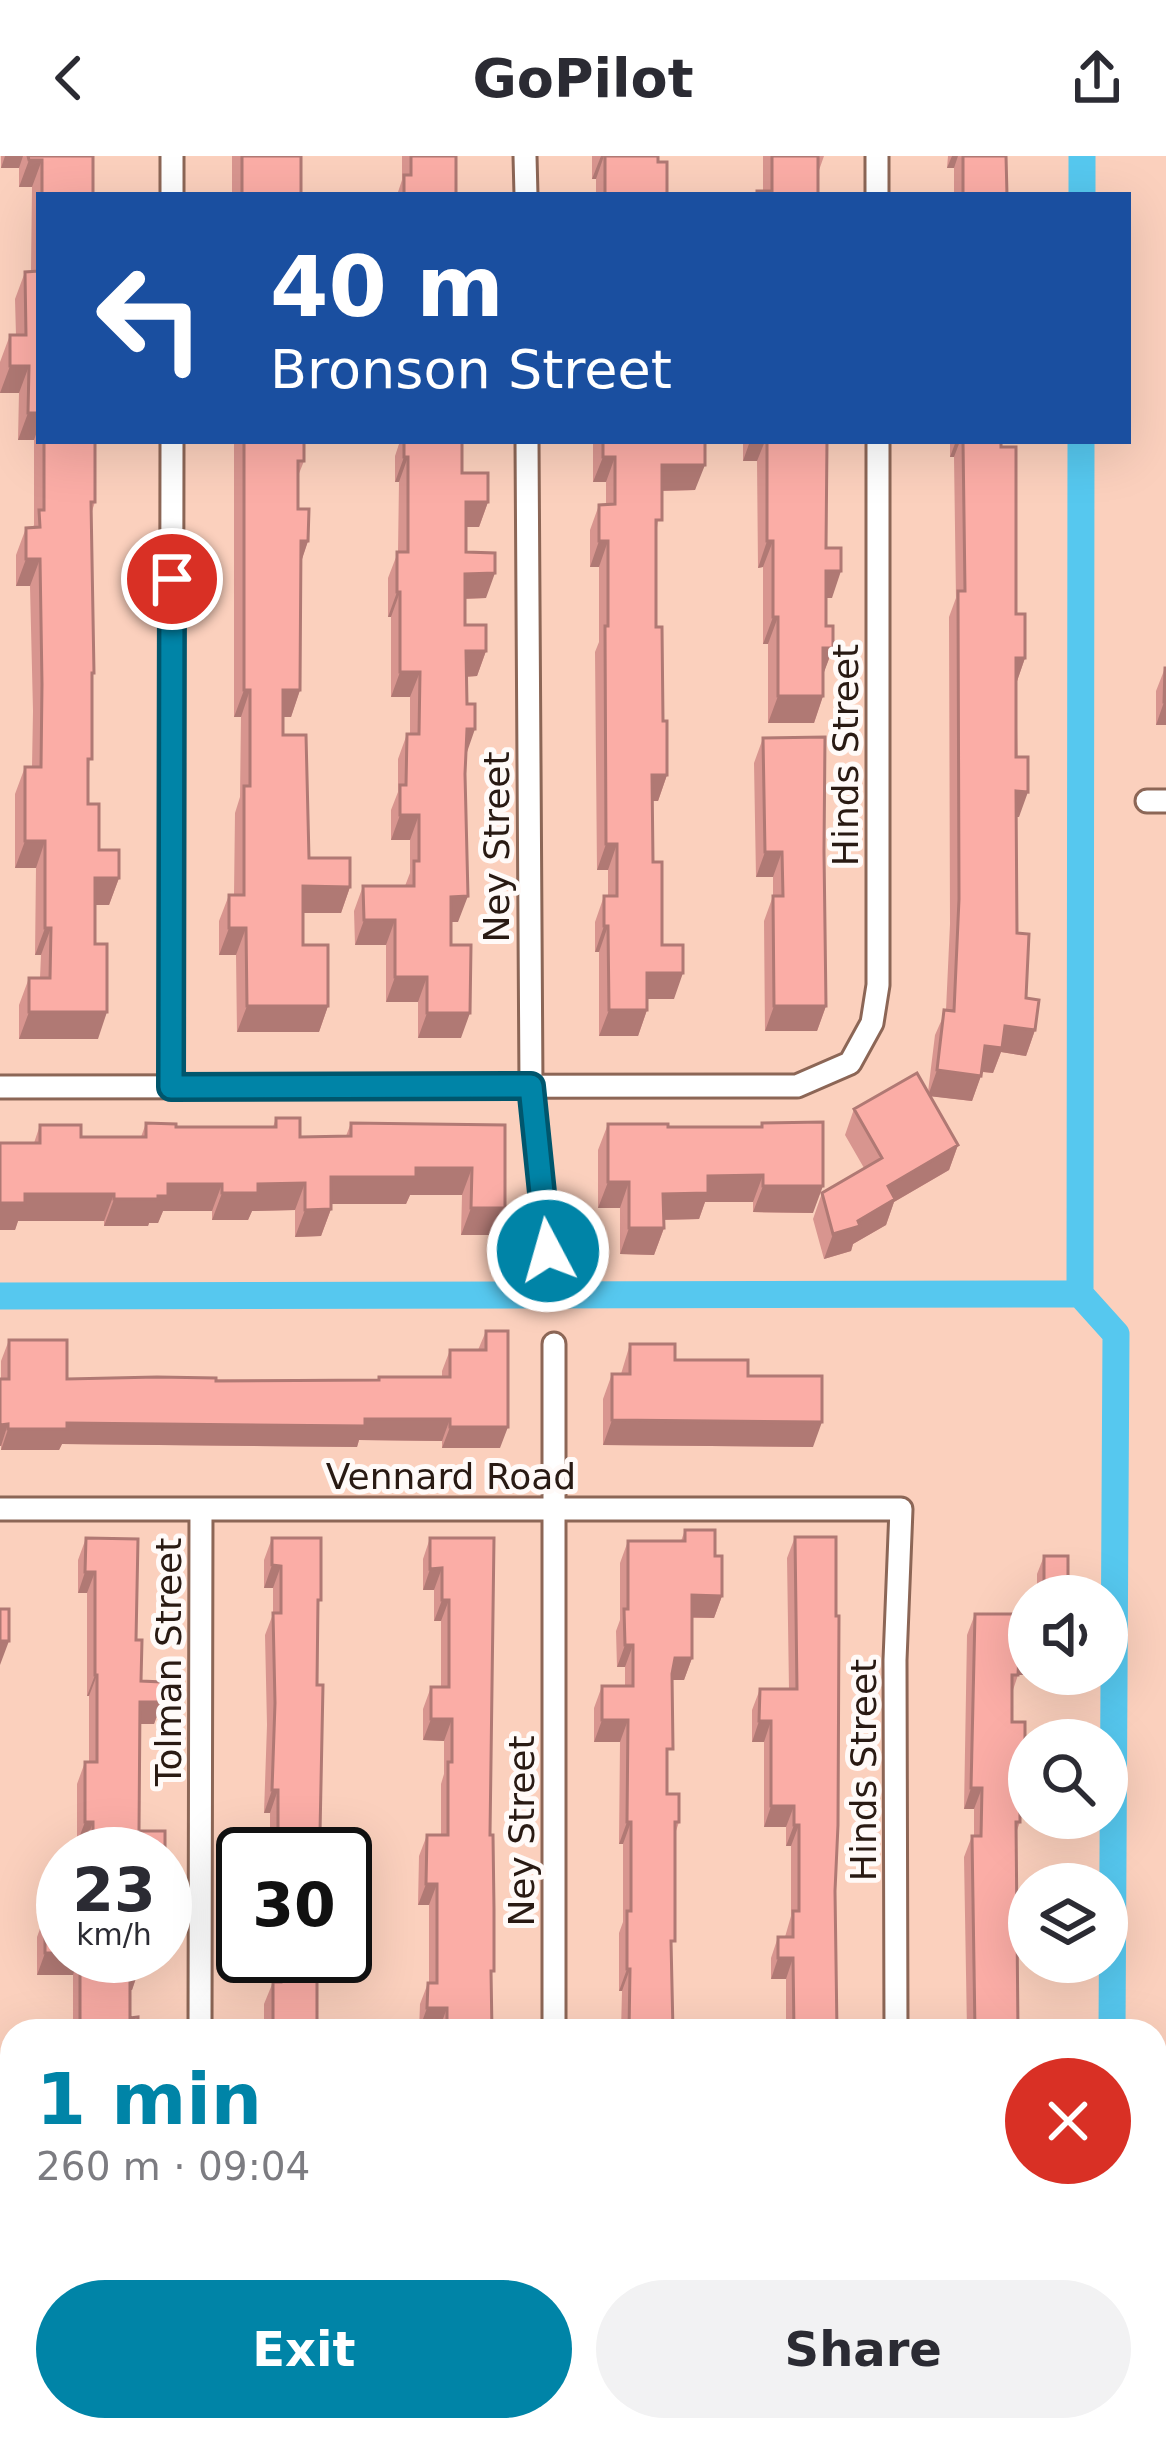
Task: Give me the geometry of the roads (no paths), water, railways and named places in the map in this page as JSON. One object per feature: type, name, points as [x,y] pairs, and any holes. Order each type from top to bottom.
[{"type":"street","points":[[172,156],[172,192]]},
{"type":"street","points":[[525,156],[526,192]]},
{"type":"street","points":[[877,156],[877,192]]},
{"type":"street","points":[[171,1087],[172,444]]},
{"type":"street","name":"Ney Street","points":[[527,444],[531,1086],[548,1251]]},
{"type":"street","name":"Hinds Street","points":[[531,1086],[797,1086],[850,1063],[872,1023],[878,985],[878,444]]},
{"type":"street","points":[[0,1087],[531,1086]]},
{"type":"street","name":"Ney Street","points":[[554,1344],[554,2019]]},
{"type":"street","name":"Vennard Road","points":[[0,1509],[901,1509]]},
{"type":"street","name":"Tolman Street","points":[[200,2019],[201,1509]]},
{"type":"street","name":"Hinds Street","points":[[896,2019],[901,1509]]},
{"type":"waterway","points":[[1082,156],[1082,192]]},
{"type":"waterway","points":[[1081,444],[1080,1294],[1116,1334],[1112,2019]]},
{"type":"waterway","points":[[0,1296],[1080,1294]]}]
